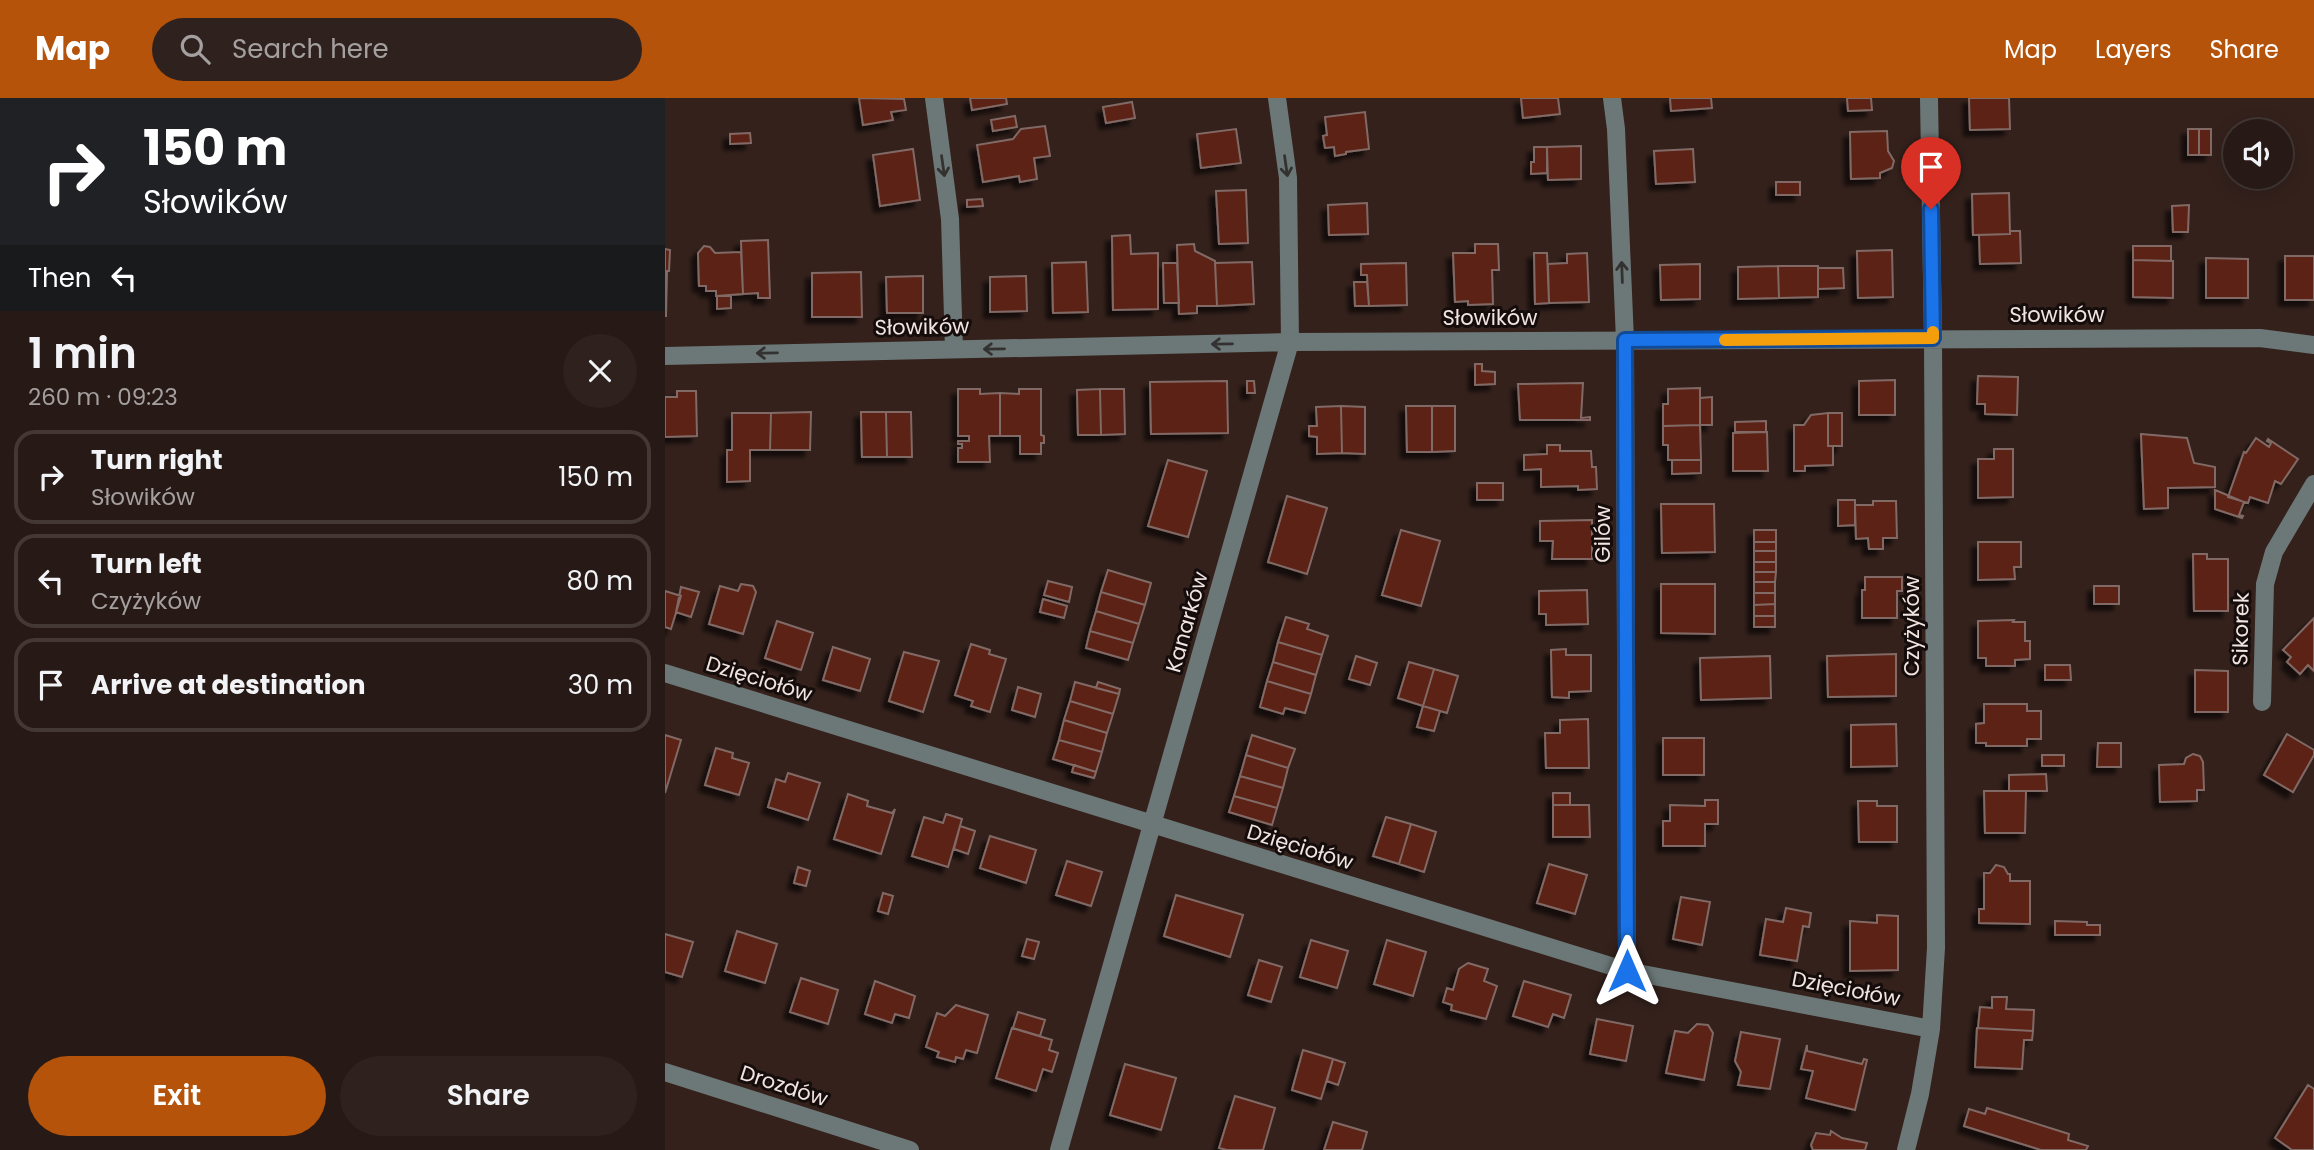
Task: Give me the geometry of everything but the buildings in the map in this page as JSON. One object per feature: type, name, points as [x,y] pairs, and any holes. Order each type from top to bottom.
[{"type":"street","points":[[933,98],[950,219],[954,349]]},
{"type":"street","name":"Kanarków","points":[[1059,1150],[1290,342],[1287,178],[1277,98]]},
{"type":"street","name":"Gilów","points":[[1612,98],[1616,128],[1625,340],[1627,971]]},
{"type":"street","name":"Czyżyków","points":[[1906,1150],[1920,1094],[1931,1029],[1936,948],[1929,98]]},
{"type":"street","name":"Słowików","points":[[665,356],[1290,342],[2260,338],[2314,345]]},
{"type":"street","name":"Sikorek","points":[[2262,702],[2265,584],[2274,552],[2314,484]]},
{"type":"street","name":"Dzięciołów","points":[[665,673],[1627,971],[1931,1029]]},
{"type":"street","name":"Drozdów","points":[[665,1072],[889,1147],[910,1150]]},
{"type":"slow traffic","points":[[1725,340],[1933,338],[1933,332]]},
{"type":"route","points":[[1627,971],[1625,340],[1933,338],[1931,209]]}]
